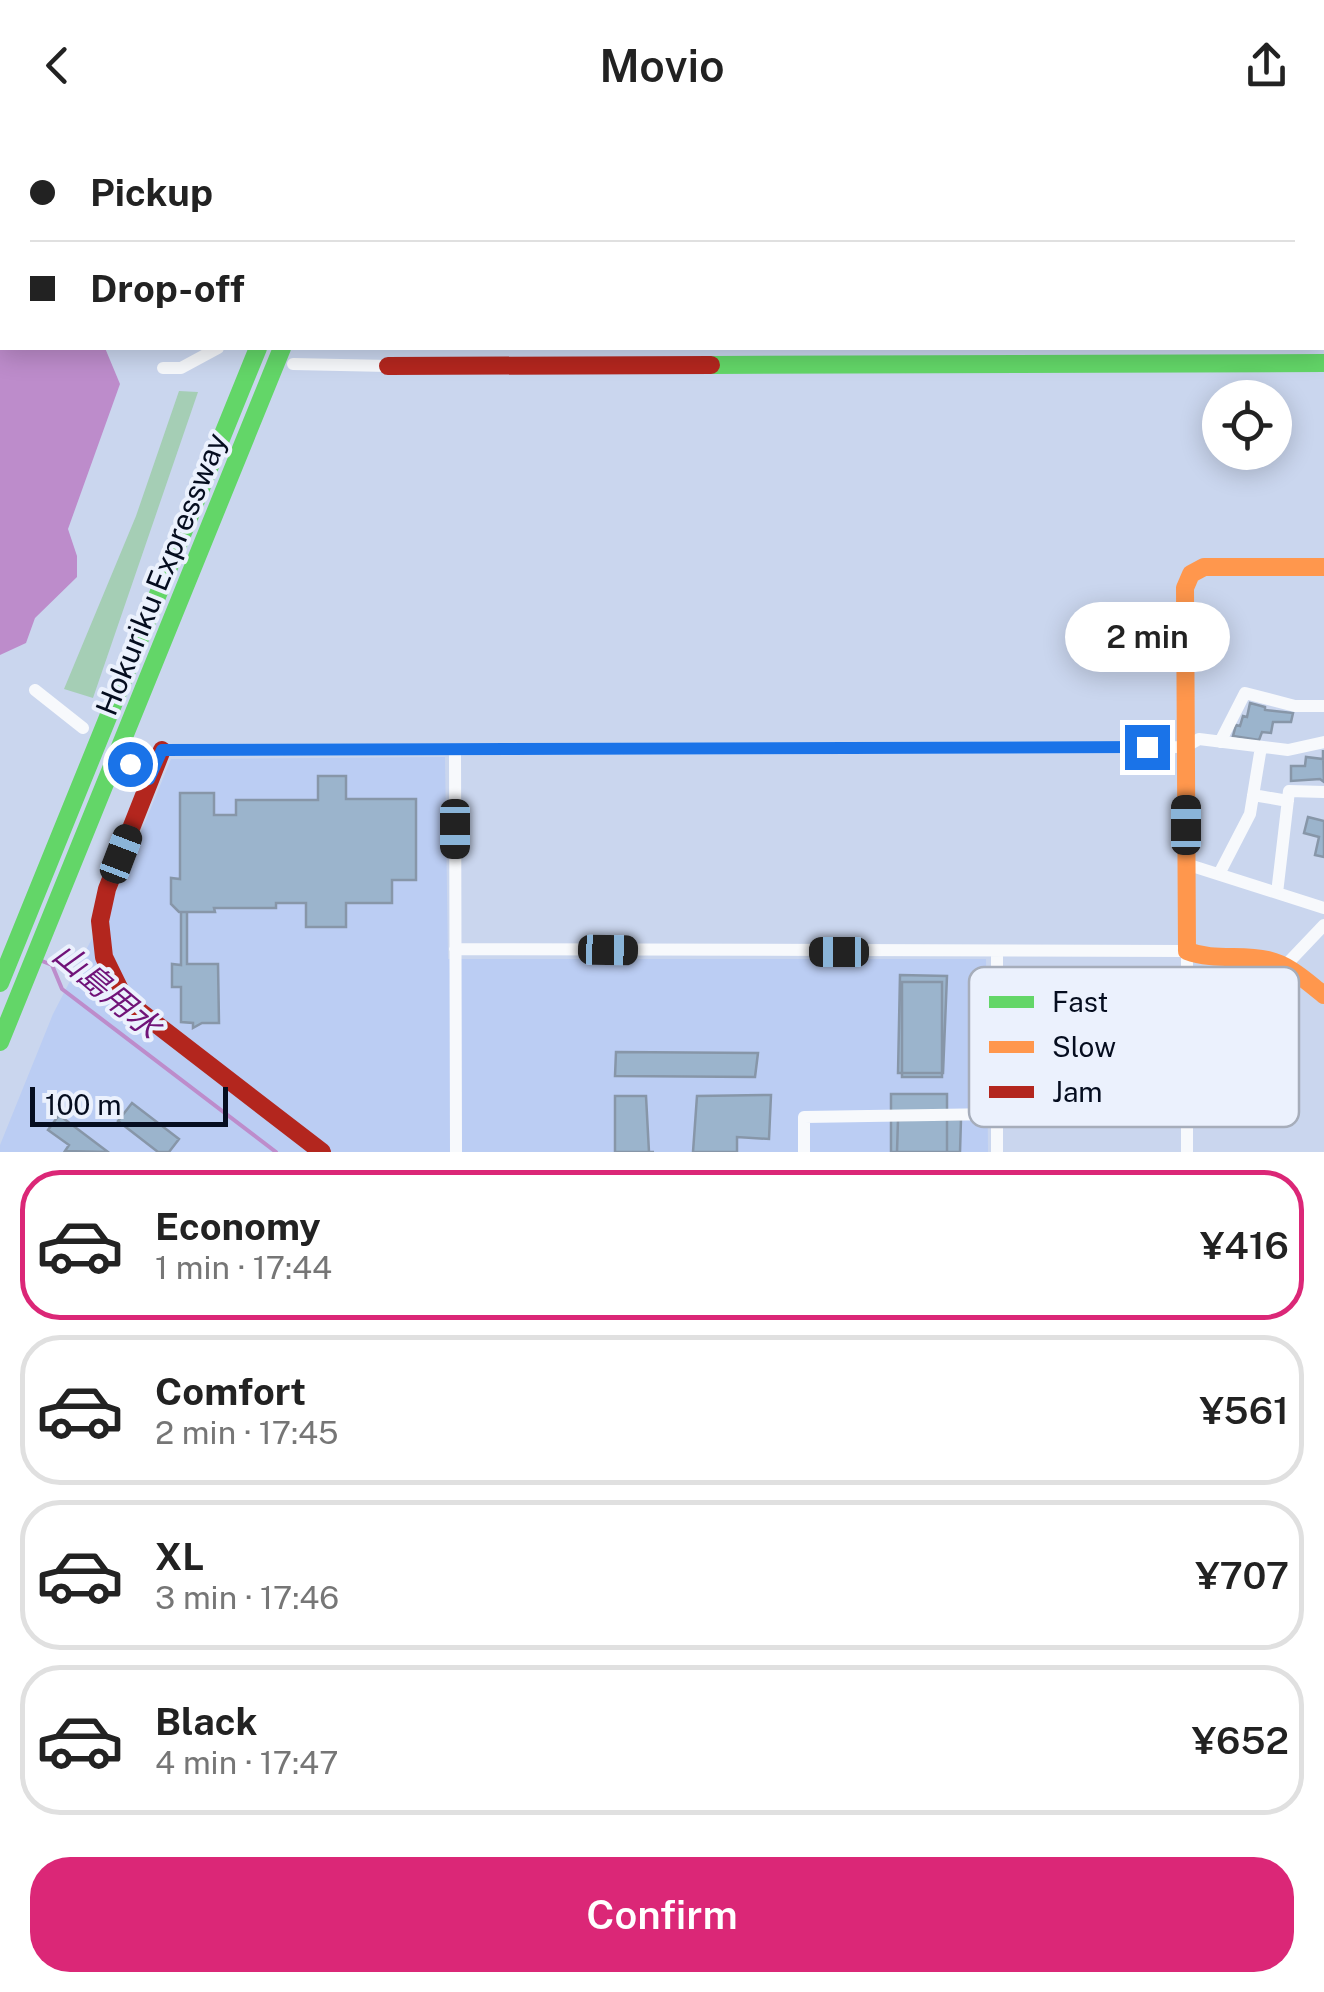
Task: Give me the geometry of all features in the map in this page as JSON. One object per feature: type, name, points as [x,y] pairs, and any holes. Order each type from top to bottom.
[{"type":"main road","name":"Hokuriku Expressway","points":[[4,974],[257,350]]},
{"type":"main road","name":"Hokuriku Expressway","points":[[0,1042],[281,350]]},
{"type":"main road","points":[[388,366],[1324,363]]},
{"type":"main road","points":[[1284,966],[1267,960],[1211,960],[1187,951],[1185,588],[1192,574],[1204,567],[1324,567]]},
{"type":"main road","points":[[162,750],[107,889],[100,920],[104,957],[112,978],[125,1000],[322,1152]]},
{"type":"main road","points":[[1299,977],[1324,995]]},
{"type":"street","points":[[163,368],[182,368],[214,350]]},
{"type":"street","points":[[294,364],[388,366]]},
{"type":"street","points":[[35,690],[82,728]]},
{"type":"street","points":[[1220,742],[1244,693],[1295,706],[1324,706]]},
{"type":"street","points":[[162,750],[1185,747],[1199,740],[1288,750],[1324,742]]},
{"type":"street","points":[[1219,874],[1250,814],[1261,746]]},
{"type":"street","points":[[455,750],[456,1152]]},
{"type":"street","points":[[130,764],[149,779]]},
{"type":"street","points":[[1277,893],[1289,791],[1324,792]]},
{"type":"street","points":[[1253,796],[1288,801]]},
{"type":"street","points":[[1186,864],[1324,908]]},
{"type":"street","points":[[1284,966],[1324,925]]},
{"type":"street","points":[[455,949],[1187,951],[1187,967]]},
{"type":"street","points":[[997,952],[997,967]]},
{"type":"street","points":[[804,1152],[804,1117],[969,1114]]},
{"type":"shaded area","points":[[0,350],[106,350],[120,384],[68,529],[77,556],[77,577],[35,618],[26,643],[0,655]]},
{"type":"shaded area","points":[[445,757],[448,959],[986,959],[986,967],[969,967],[969,1127],[988,1127],[988,1152],[0,1152],[53,1014],[118,888],[171,759]]},
{"type":"green space","points":[[179,391],[198,392],[93,698],[64,689],[136,516]]},
{"type":"building","points":[[1250,703],[1265,710],[1293,713],[1291,722],[1273,722],[1271,733],[1262,732],[1259,740],[1233,736],[1236,725],[1240,726],[1243,716],[1247,717]]},
{"type":"building","points":[[1323,750],[1324,782],[1291,781],[1291,766],[1305,766],[1306,757],[1323,759]]},
{"type":"building","points":[[318,776],[346,776],[346,799],[416,799],[416,880],[392,880],[392,903],[346,903],[346,927],[306,927],[306,903],[276,903],[276,908],[214,908],[215,912],[179,912],[171,904],[171,878],[180,879],[180,793],[214,793],[214,815],[236,815],[236,800],[318,800]]},
{"type":"building","points":[[1308,817],[1324,821],[1324,857],[1315,855],[1319,837],[1304,833]]},
{"type":"building","points":[[181,912],[187,912],[187,964],[218,964],[219,1023],[202,1023],[193,1028],[193,1023],[181,1022],[181,987],[172,987],[172,964],[181,965]]},
{"type":"building","points":[[900,975],[947,976],[943,1073],[898,1073]]},
{"type":"building","points":[[902,982],[942,982],[942,1077],[902,1077]]},
{"type":"building","points":[[616,1052],[758,1053],[755,1077],[615,1076]]},
{"type":"building","points":[[891,1094],[947,1094],[947,1152],[891,1152]]},
{"type":"building","points":[[771,1095],[769,1139],[737,1137],[737,1152],[693,1152],[697,1096]]},
{"type":"building","points":[[615,1096],[646,1096],[649,1152],[615,1152]]},
{"type":"building","points":[[132,1103],[179,1139],[169,1152],[158,1152],[118,1121]]},
{"type":"building","points":[[59,1115],[108,1152],[65,1151],[69,1145],[48,1130]]},
{"type":"building","points":[[961,1119],[960,1152],[897,1152],[898,1120]]},
{"type":"waterway","name":"山島用水","points":[[42,961],[52,965],[62,989],[276,1152]]},
{"type":"traffic: fast","points":[[0,983],[257,350]]},
{"type":"traffic: fast","points":[[0,1042],[281,350]]},
{"type":"traffic: fast","points":[[711,365],[1324,363]]},
{"type":"traffic: slow","points":[[1286,967],[1258,958],[1207,956],[1187,951],[1185,588],[1191,574],[1204,567],[1324,567]]},
{"type":"traffic: slow","points":[[1299,975],[1324,995]]},
{"type":"traffic: jam","points":[[388,366],[711,365]]},
{"type":"traffic: jam","points":[[162,750],[107,889],[100,921],[104,957],[125,1000],[322,1152]]},
{"type":"route","points":[[130,764],[149,779],[162,750],[1147,747]]}]
